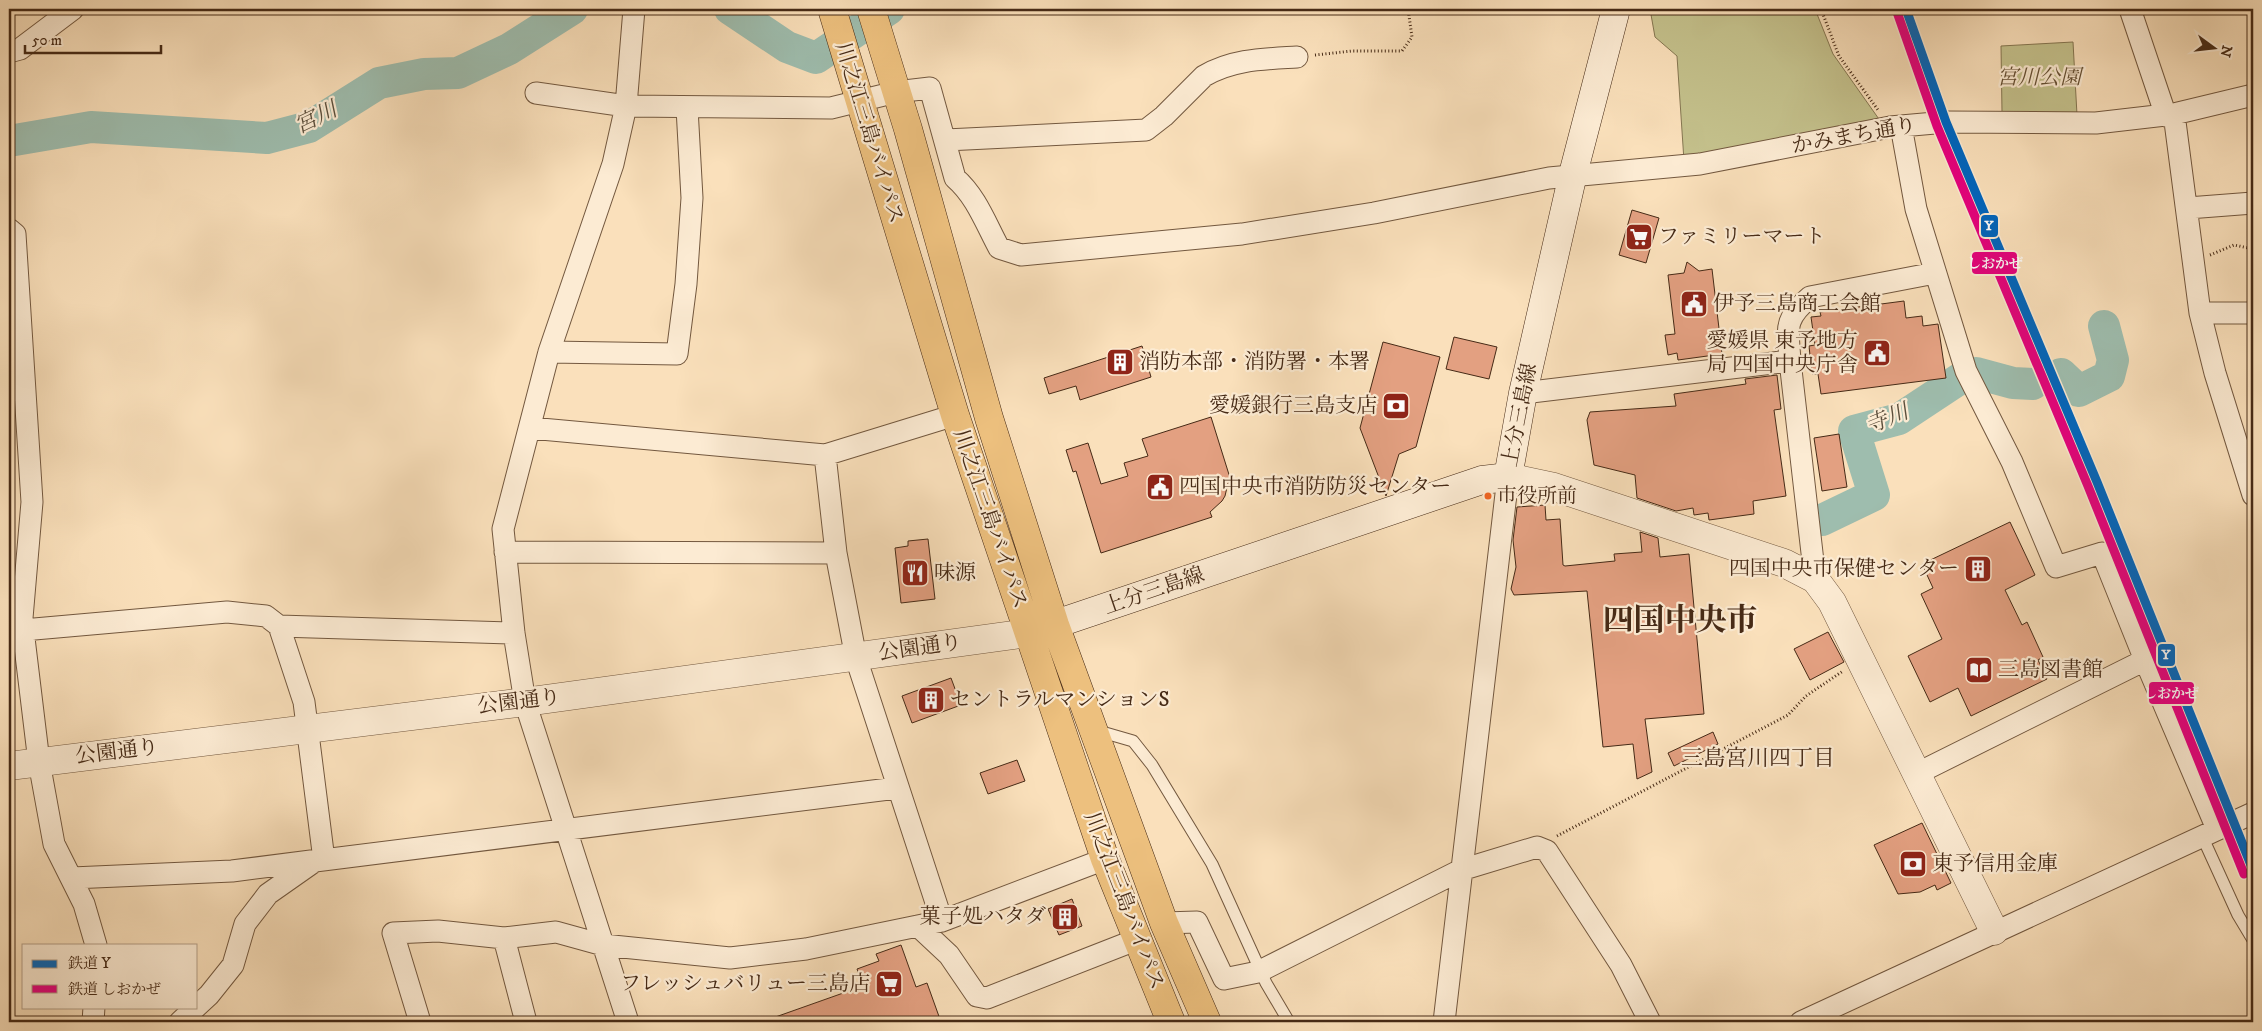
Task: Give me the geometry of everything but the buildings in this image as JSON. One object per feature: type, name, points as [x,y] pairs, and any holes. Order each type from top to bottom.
[{"type":"highway","name":"川之江三島バイパス","points":[[871,9],[989,418],[1055,625],[1164,923],[1207,1022]]},
{"type":"highway","name":"川之江三島バイパス","points":[[833,14],[955,415],[1028,633],[1105,859],[1171,1022]]},
{"type":"street","points":[[9,52],[20,49],[73,9]]},
{"type":"street","points":[[628,1022],[525,702],[514,633],[503,529],[549,352],[613,164],[626,106],[634,9]]},
{"type":"street","name":"上分三島線","points":[[1028,633],[1482,480],[1508,477],[1523,393],[1573,174],[1616,9]]},
{"type":"street","points":[[2130,9],[2170,115],[2188,208],[2200,314],[2215,373],[2253,495]]},
{"type":"street","points":[[946,140],[1146,130],[1164,116],[1204,76],[1212,71],[1247,59],[1297,57]]},
{"type":"street","name":"かみまち通り","points":[[896,92],[930,88],[955,178],[963,185],[978,207],[999,248],[1021,255],[1242,234],[1374,213],[1573,174],[1700,164],[1896,126],[1946,122],[2096,123],[2170,115],[2253,95]]},
{"type":"street","points":[[536,93],[626,106],[831,108],[896,92]]},
{"type":"street","points":[[549,352],[677,354],[686,284],[692,198],[687,108]]},
{"type":"street","points":[[1896,126],[1916,209],[1968,376],[2012,462],[2056,567],[2102,553],[2210,833]]},
{"type":"street","points":[[2188,208],[2253,203]]},
{"type":"street","points":[[9,228],[15,234],[15,335],[32,502],[18,622],[39,762],[54,844],[84,904],[96,944]]},
{"type":"street","points":[[1935,274],[1810,297],[1795,310],[1788,325],[1790,361],[1815,578],[1832,602],[1994,931]]},
{"type":"street","points":[[2200,314],[2253,313]]},
{"type":"street","points":[[1523,393],[1790,361]]},
{"type":"street","points":[[530,428],[825,455],[955,415]]},
{"type":"street","points":[[825,455],[836,553],[856,658],[942,921]]},
{"type":"street","points":[[1444,1022],[1508,477],[1554,487],[1784,563],[1815,578]]},
{"type":"street","points":[[505,552],[836,553]]},
{"type":"street","points":[[18,622],[227,612],[266,616],[279,626],[304,702],[308,728],[319,860]]},
{"type":"street","points":[[279,626],[514,633]]},
{"type":"street","name":"公園通り","points":[[9,766],[525,702],[1028,633]]},
{"type":"street","points":[[1916,774],[2144,660]]},
{"type":"street","points":[[72,878],[232,871],[897,788]]},
{"type":"street","points":[[1801,1022],[1994,931],[2253,813]]},
{"type":"street","points":[[1164,923],[1196,922],[1224,978],[1260,971],[1462,870],[1536,847],[1547,852],[1616,956],[1650,1022]]},
{"type":"street","points":[[420,1022],[393,933],[438,931],[504,938],[556,932],[602,945],[730,958],[806,949],[942,921],[1105,859]]},
{"type":"street","points":[[198,1005],[209,995],[233,965],[245,924],[268,894],[319,860]]},
{"type":"street","points":[[918,926],[934,938],[949,955],[976,996],[987,998],[1138,939]]},
{"type":"street","points":[[504,938],[526,1022]]},
{"type":"street","points":[[93,1022],[94,1008]]},
{"type":"street","points":[[180,1022],[195,1008]]},
{"type":"lane","points":[[1093,730],[1133,741],[1152,765],[1212,864],[1260,971],[1288,1022]]},
{"type":"lane","points":[[2210,833],[2238,915],[2253,940]]},
{"type":"path","points":[[1297,57],[1352,52],[1402,51],[1412,37],[1408,9]]},
{"type":"path","points":[[1821,9],[1839,56],[1896,126]]},
{"type":"path","points":[[2193,262],[2234,245],[2253,249]]},
{"type":"path","points":[[1536,847],[1788,715],[1806,696],[1860,660]]},
{"type":"green space","points":[[1650,9],[1815,9],[1833,54],[1881,122],[1684,161],[1677,56],[1655,37]]},
{"type":"green space","name":"宮川公園","points":[[2073,42],[2077,115],[2002,112],[2001,46]]},
{"type":"waterway","name":"宮川","points":[[9,141],[91,127],[267,138],[309,127],[379,83],[424,74],[458,73],[509,49],[572,9]]},
{"type":"waterway","name":"宮川","points":[[730,9],[787,47],[816,58],[889,9]]},
{"type":"waterway","name":"寺川","points":[[2061,374],[2079,391],[2109,376],[2113,360],[2104,326]]},
{"type":"waterway","name":"寺川","points":[[1822,520],[1874,495],[1854,431],[1899,419],[1961,378],[1976,373],[2013,383],[2033,384]]},
{"type":"rail line","name":"Y","points":[[1906,9],[1946,122],[2097,482],[2253,870]]},
{"type":"rail line","name":"しおかぜ","points":[[1897,12],[1937,126],[2088,486],[2244,874]]},
{"type":"place","name":"ファミリーマート","points":[[1639,237]]},
{"type":"place","name":"伊予三島商工会館","points":[[1694,304]]},
{"type":"place","name":"愛媛県 東予地方 局 四国中央庁舎","points":[[1877,353]]},
{"type":"place","name":"消防本部・消防署・本署","points":[[1120,362]]},
{"type":"place","name":"愛媛銀行三島支店","points":[[1396,406]]},
{"type":"place","name":"四国中央市消防防災センター","points":[[1160,487]]},
{"type":"place","name":"市役所前","points":[[1488,496]]},
{"type":"place","name":"四国中央市保健センター","points":[[1978,569]]},
{"type":"place","name":"味源","points":[[915,573]]},
{"type":"place","name":"三島図書館","points":[[1979,670]]},
{"type":"place","name":"セントラルマンションS","points":[[931,700]]},
{"type":"place","name":"東予信用金庫","points":[[1913,864]]},
{"type":"place","name":"菓子処ハタダ","points":[[1065,917]]},
{"type":"place","name":"フレッシュバリュー三島店","points":[[889,984]]},
{"type":"district","name":"四国中央市","points":[[1680,621]]},
{"type":"district","name":"三島宮川四丁目","points":[[1758,758]]}]
